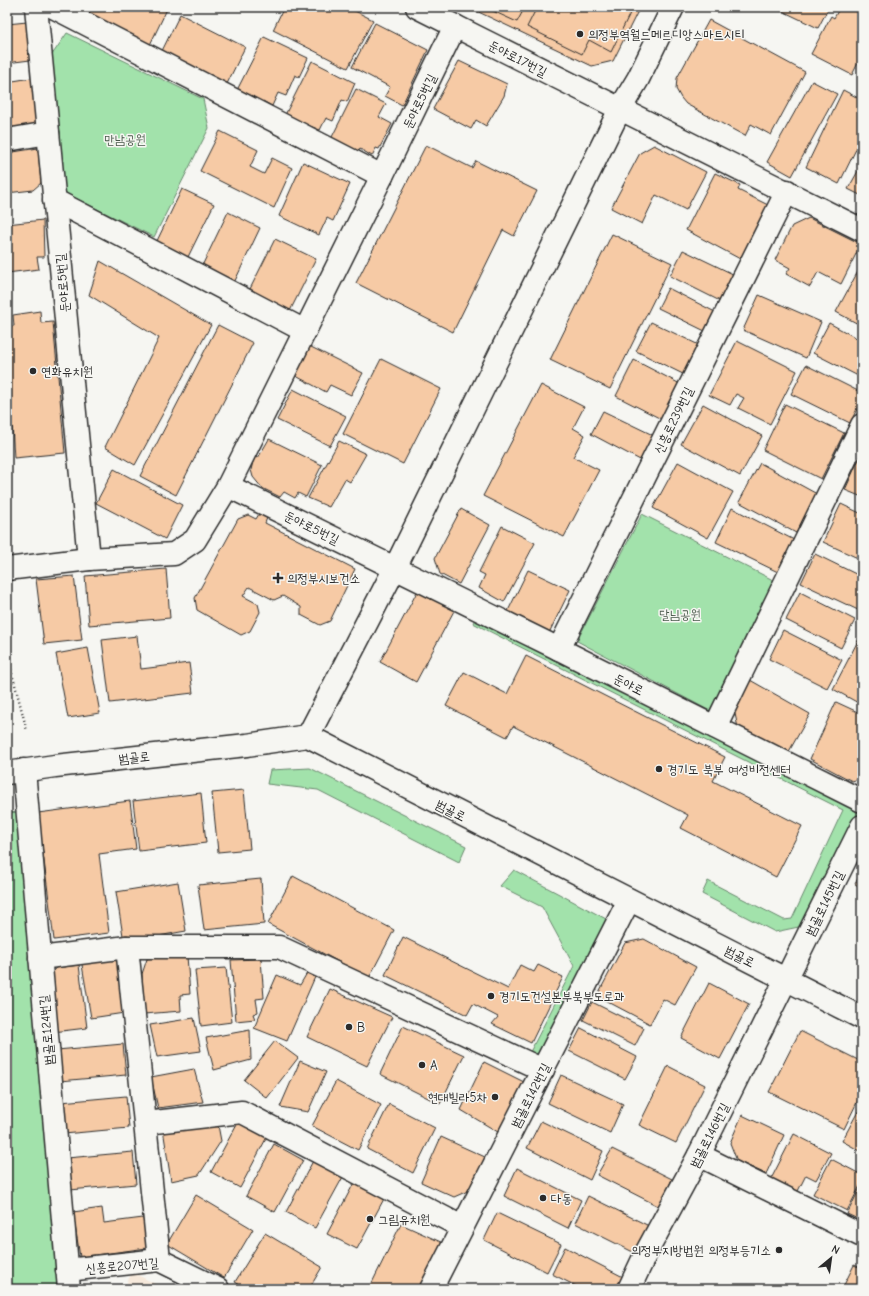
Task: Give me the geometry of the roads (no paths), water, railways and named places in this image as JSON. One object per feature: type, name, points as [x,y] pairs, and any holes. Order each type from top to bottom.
[{"type":"street","name":"둔야로5번길","points":[[36,7],[89,559]]},
{"type":"street","points":[[53,7],[382,176]]},
{"type":"street","name":"둔야로17번길","points":[[417,7],[620,109]]},
{"type":"street","points":[[308,736],[395,568],[620,109],[638,79],[673,7]]},
{"type":"street","name":"둔야로5번길","points":[[7,569],[89,559],[174,554],[195,540],[228,486],[455,26]]},
{"type":"street","points":[[620,109],[787,191],[862,230]]},
{"type":"street","points":[[7,140],[48,133]]},
{"type":"street","name":"신흥로239번길","points":[[559,649],[787,191]]},
{"type":"street","points":[[54,200],[305,332]]},
{"type":"street","points":[[715,727],[862,425]]},
{"type":"street","name":"둔야로5번길","points":[[228,486],[395,568]]},
{"type":"street","name":"둔야로","points":[[395,568],[862,801]]},
{"type":"street","name":"범골로","points":[[14,772],[247,745],[308,736],[862,1018]]},
{"type":"street","name":"범골로124번길","points":[[14,772],[40,958],[68,1280]]},
{"type":"street","name":"범골로145번길","points":[[785,979],[862,826]]},
{"type":"street","name":"범골로142번길","points":[[431,1289],[629,900]]},
{"type":"street","points":[[127,947],[159,1260]]},
{"type":"street","points":[[40,958],[127,947],[279,947],[543,1070]]},
{"type":"street","name":"범골로146번길","points":[[629,1289],[646,1253],[699,1155],[785,979]]},
{"type":"street","points":[[146,1123],[242,1112],[462,1227]]},
{"type":"street","points":[[699,1155],[862,1236]]},
{"type":"street","name":"신흥로207번길","points":[[68,1280],[159,1260],[218,1289]]},
{"type":"place","name":"의정부역월드메르디앙스마트시티","points":[[580,34]]},
{"type":"place","name":"연화유치원","points":[[33,371]]},
{"type":"place","name":"의정부시보건소","points":[[278,578]]},
{"type":"place","name":"경기도 북부 여성비전센터","points":[[659,769]]},
{"type":"place","name":"경기도건설본부북부도로과","points":[[491,996]]},
{"type":"place","name":"B","points":[[349,1027]]},
{"type":"place","name":"A","points":[[422,1065]]},
{"type":"place","name":"현대빌라5차","points":[[495,1097]]},
{"type":"place","name":"다동","points":[[543,1198]]},
{"type":"place","name":"그림유치원","points":[[370,1219]]},
{"type":"place","name":"의정부지방법원 의정부등기소","points":[[779,1250]]},
{"type":"park label","name":"만남공원","points":[[125,139]]},
{"type":"park label","name":"달님공원","points":[[680,614]]}]
